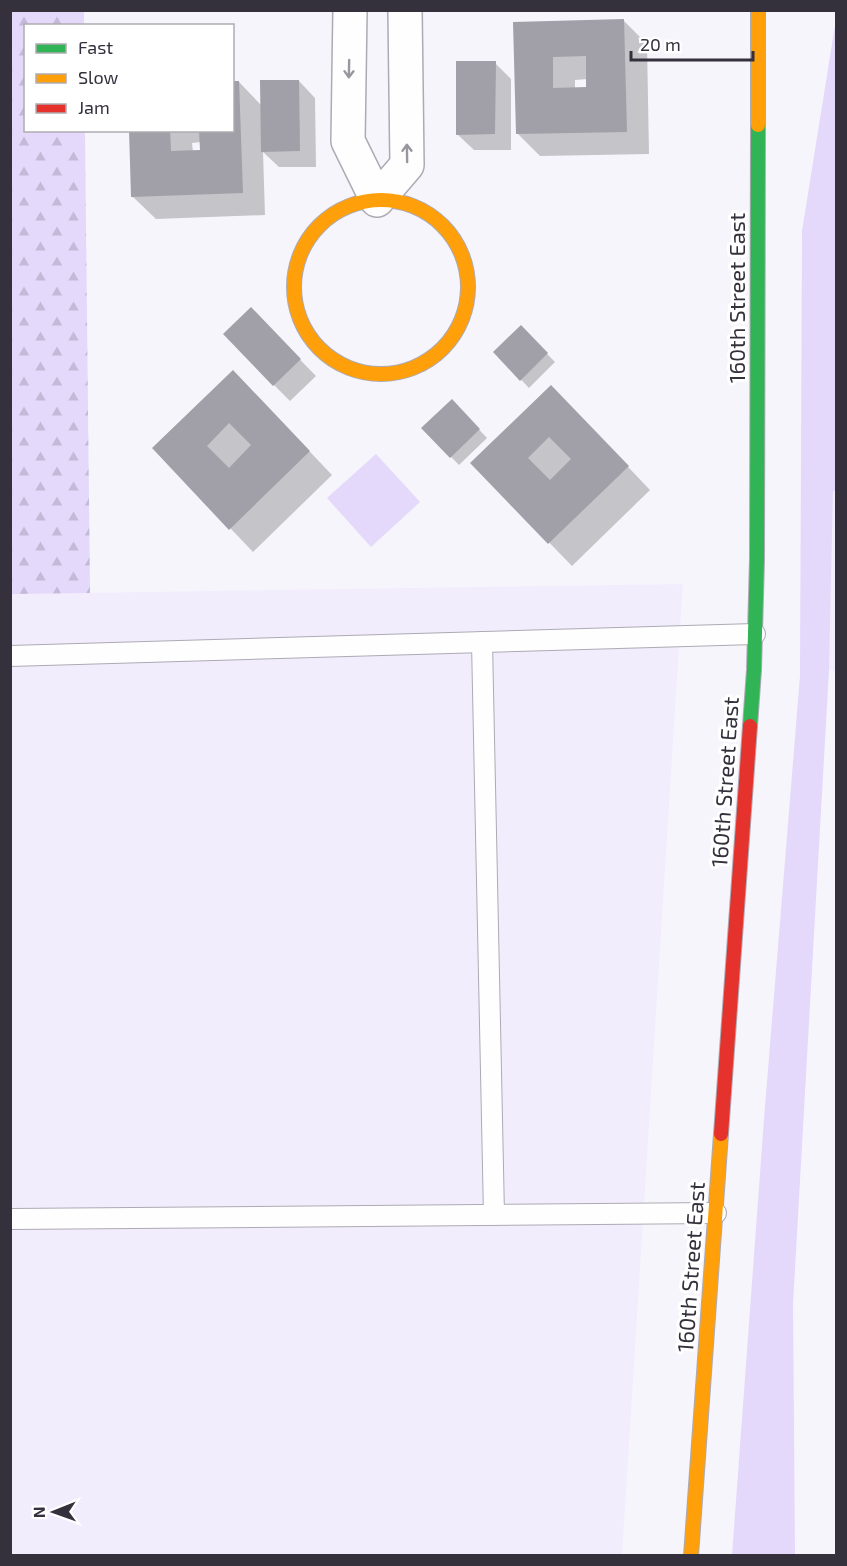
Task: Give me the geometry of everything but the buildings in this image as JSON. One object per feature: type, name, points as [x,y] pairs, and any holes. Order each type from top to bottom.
[{"type":"street","points":[[350,10],[348,141],[377,200]]},
{"type":"street","points":[[377,200],[405,203],[431,216],[452,236],[464,262],[468,290],[462,318],[449,343],[427,362],[401,373],[372,375],[344,367],[320,351],[303,327],[294,299],[295,270],[306,243],[324,221],[349,206],[377,200],[407,165],[405,10]]},
{"type":"street","name":"160th Street East","points":[[692,1556],[754,670],[757,536],[758,10]]},
{"type":"lane","points":[[10,656],[755,634]]},
{"type":"lane","points":[[482,642],[494,1215]]},
{"type":"lane","points":[[10,1219],[716,1213]]},
{"type":"shaded area","points":[[833,491],[836,491],[836,671],[829,670]]},
{"type":"shaded area","points":[[683,584],[622,1555],[11,1555],[10,594]]},
{"type":"green space","points":[[10,11],[84,11],[84,24],[24,24],[24,132],[85,132],[90,593],[11,594]]},
{"type":"green space","points":[[836,19],[836,491],[833,491],[829,670],[793,1304],[795,1555],[732,1555],[800,676],[802,231]]},
{"type":"green space","points":[[376,454],[420,502],[371,547],[327,498]]},
{"type":"traffic: fast","points":[[750,726],[757,559],[758,125]]},
{"type":"traffic: slow","points":[[758,10],[758,125]]},
{"type":"traffic: slow","points":[[381,200],[414,207],[429,215],[442,226],[453,239],[461,254],[468,287],[461,320],[453,335],[442,348],[429,359],[414,367],[381,374],[348,367],[333,359],[320,348],[309,335],[301,320],[294,287],[301,254],[309,239],[320,226],[333,215],[348,207],[381,200]]},
{"type":"traffic: slow","points":[[691,1556],[721,1134]]},
{"type":"traffic: jam","points":[[721,1134],[750,726]]}]
